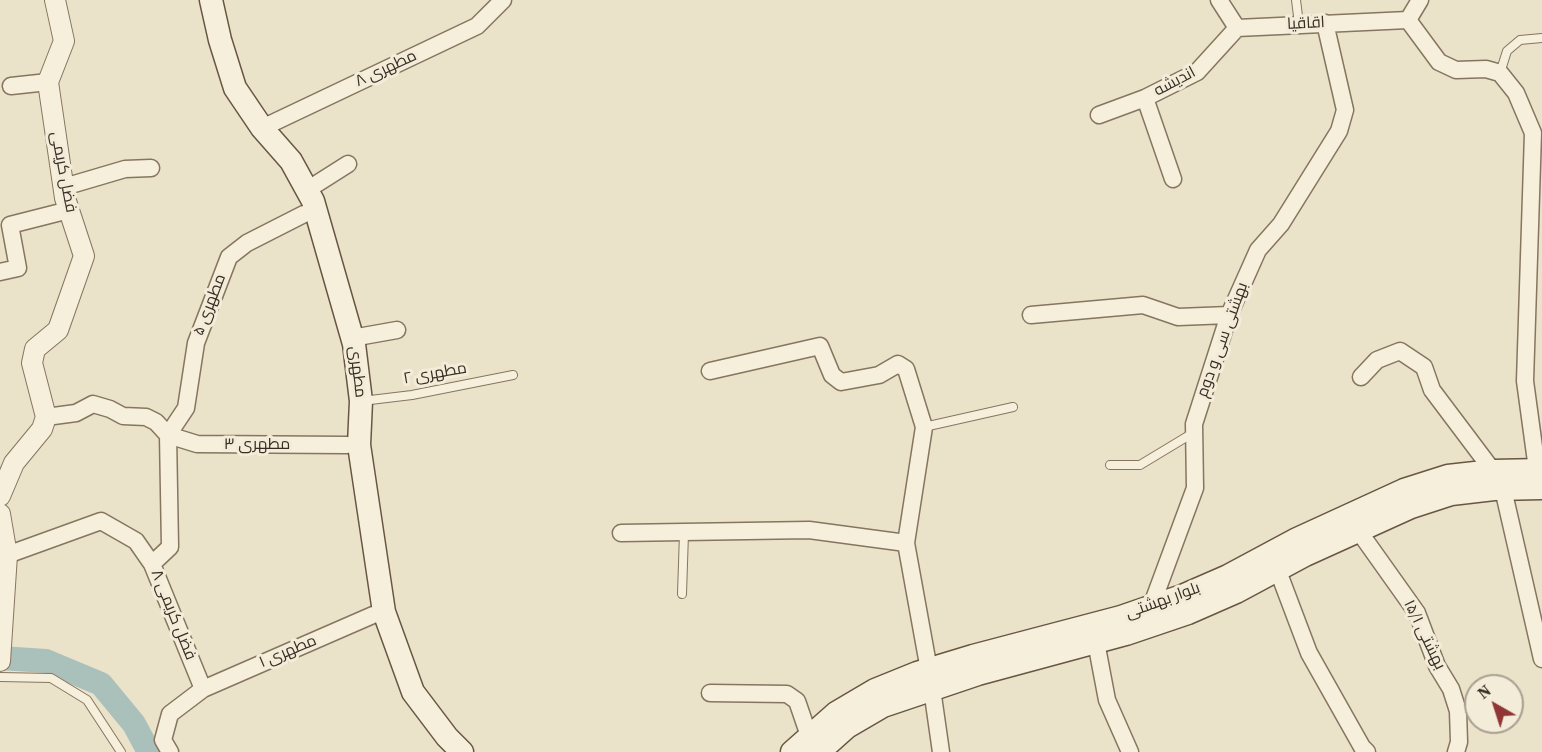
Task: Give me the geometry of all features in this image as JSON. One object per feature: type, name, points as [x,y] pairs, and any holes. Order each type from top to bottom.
[{"type":"main road","name":"مطهری","points":[[199,0],[224,93],[253,135],[282,168],[302,206],[343,347],[349,402],[347,445],[372,615],[402,698],[445,752]]},
{"type":"main road","name":"مطهری","points":[[211,0],[220,40],[235,88],[262,128],[291,161],[313,201],[352,338],[361,401],[359,445],[384,612],[413,692],[447,737],[462,752]]},
{"type":"main road","name":"بلوار بهشتی","points":[[931,679],[1182,596],[1228,576],[1297,539],[1404,490],[1448,476],[1498,480],[1540,476]]},
{"type":"main road","name":"بلوار بهشتی","points":[[792,752],[814,744],[836,713],[875,690],[931,679],[978,674],[1096,642],[1188,613],[1236,592],[1358,530],[1411,507],[1498,480]]},
{"type":"street","name":"فضل کریمی","points":[[46,417],[32,363],[35,349],[58,330],[84,256],[64,187],[48,82],[64,41],[55,0]]},
{"type":"street","name":"مطهری ۸","points":[[262,128],[477,26],[503,0]]},
{"type":"street","points":[[1220,0],[1237,28]]},
{"type":"street","points":[[1420,0],[1408,20],[1439,62],[1456,70],[1486,69],[1500,73],[1516,93],[1533,133],[1525,381],[1540,476]]},
{"type":"street","name":"اقاقیا","points":[[1237,28],[1408,20]]},
{"type":"street","name":"بهشتی سی و دوم","points":[[1151,607],[1195,488],[1194,424],[1229,315],[1257,250],[1281,224],[1340,131],[1345,110],[1325,23]]},
{"type":"street","name":"اندیشه","points":[[1099,116],[1145,98],[1197,72],[1237,28]]},
{"type":"street","points":[[11,87],[48,82]]},
{"type":"street","points":[[1145,98],[1173,179]]},
{"type":"street","points":[[307,190],[348,164]]},
{"type":"street","points":[[64,187],[125,169],[151,168]]},
{"type":"street","points":[[0,272],[18,268],[5,222],[69,210]]},
{"type":"street","name":"مطهری ۵","points":[[168,435],[186,408],[196,344],[229,257],[247,243],[304,214]]},
{"type":"street","points":[[1031,315],[1143,305],[1178,317],[1229,315]]},
{"type":"street","points":[[352,338],[397,330]]},
{"type":"street","points":[[710,371],[820,346],[832,375],[841,382],[879,375],[898,364],[906,369],[924,427],[906,543],[942,752]]},
{"type":"street","points":[[1361,377],[1377,360],[1400,351],[1425,367],[1432,390],[1498,480],[1542,659]]},
{"type":"street","points":[[1,490],[14,463],[42,429],[46,417],[76,413],[93,405],[110,409],[123,416],[146,417],[156,422],[168,435],[170,547],[152,564]]},
{"type":"street","name":"مطهری ۳","points":[[168,435],[197,444],[347,445]]},
{"type":"street","points":[[0,514],[7,555],[1,654]]},
{"type":"street","name":"فضل کریمی ۸","points":[[7,555],[101,521],[136,541],[152,564],[203,689]]},
{"type":"street","points":[[621,533],[809,530],[906,543]]},
{"type":"street","name":"۱۵/۱ بهشتی","points":[[1358,530],[1417,613],[1437,666],[1451,689],[1458,711],[1459,742],[1456,752]]},
{"type":"street","points":[[1278,571],[1309,653],[1367,752]]},
{"type":"street","name":"مطهری ۱","points":[[170,752],[163,740],[170,714],[203,689],[372,615]]},
{"type":"street","points":[[1096,642],[1107,700],[1130,752]]},
{"type":"street","points":[[710,693],[787,694],[797,701],[814,744]]},
{"type":"lane","points":[[1296,0],[1299,24]]},
{"type":"lane","points":[[1500,73],[1507,51],[1520,40],[1542,38]]},
{"type":"lane","name":"مطهری ۲","points":[[361,401],[412,395],[513,375]]},
{"type":"lane","points":[[924,427],[1013,407]]},
{"type":"lane","points":[[1110,465],[1140,465],[1194,432]]},
{"type":"lane","points":[[682,594],[684,533]]},
{"type":"lane","points":[[0,677],[51,678],[87,700],[121,752]]},
{"type":"waterway","points":[[0,658],[46,661],[101,684],[134,724],[149,752]]}]
